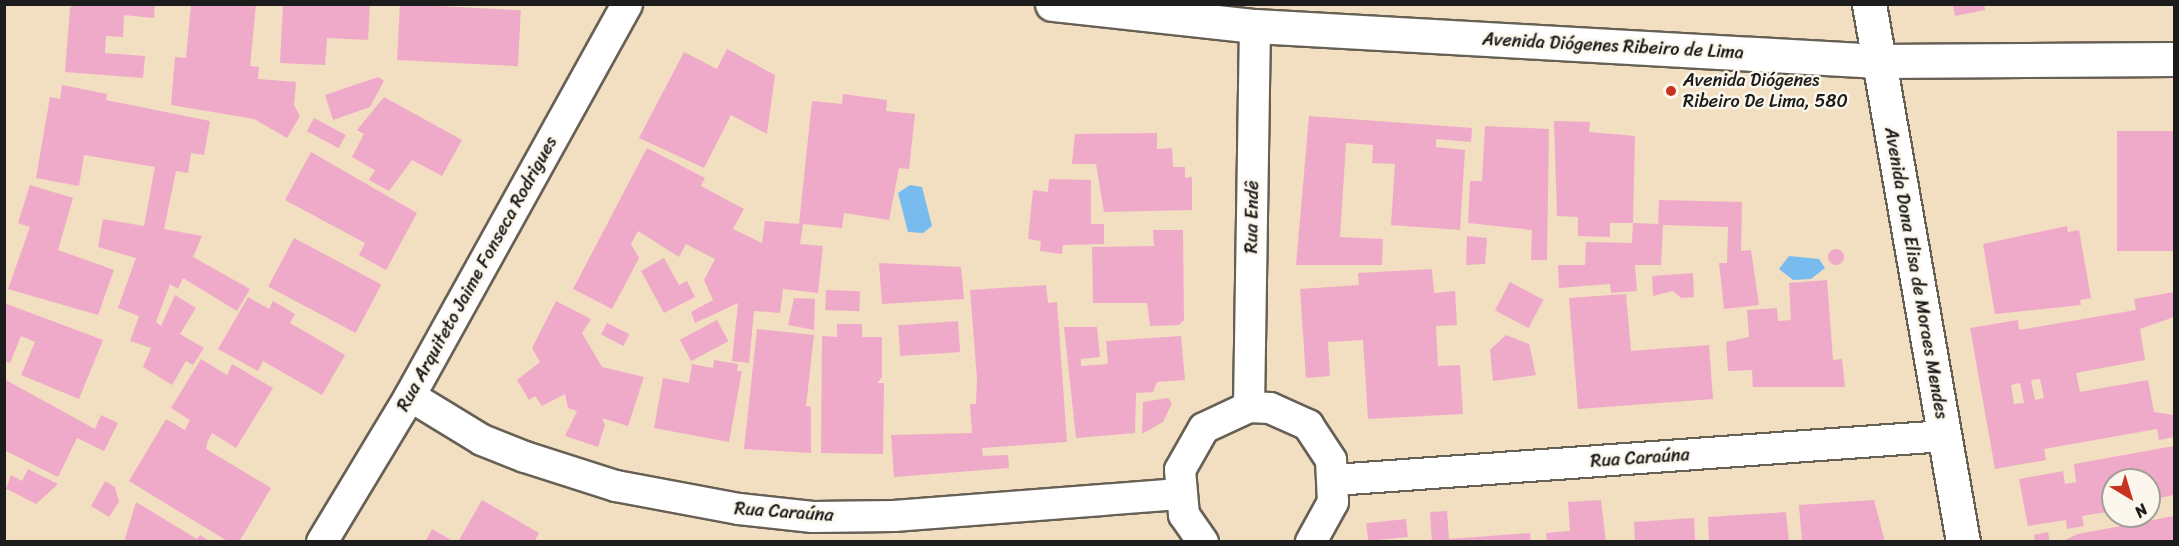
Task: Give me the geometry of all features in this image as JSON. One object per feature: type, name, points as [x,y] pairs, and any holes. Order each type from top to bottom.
[{"type":"main road","name":"Avenida Diógenes Ribeiro de Lima","points":[[1052,4],[1255,26],[1879,62],[2175,59]]},
{"type":"main road","name":"Avenida Dona Elisa de Moraes Mendes","points":[[1869,4],[1963,542]]},
{"type":"street","name":"Rua Arquiteto Jaime Fonseca Rodrigues","points":[[322,542],[410,396],[627,4]]},
{"type":"street","name":"Rua Endê","points":[[1249,407],[1255,26]]},
{"type":"street","name":"Rua Caraúna","points":[[410,396],[482,440],[525,457],[616,486],[739,509],[813,517],[894,516],[1179,494]]},
{"type":"street","points":[[1203,542],[1184,515],[1179,494],[1180,470],[1194,441],[1225,414],[1249,407],[1270,408],[1308,425],[1327,450],[1335,480],[1325,524],[1311,542]]},
{"type":"street","name":"Rua Caraúna","points":[[1335,480],[1944,436]]},
{"type":"water","points":[[910,185],[922,187],[932,226],[923,233],[908,232],[898,193]]},
{"type":"water","points":[[1789,256],[1819,259],[1825,268],[1811,279],[1793,280],[1779,269]]},
{"type":"building","points":[[75,4],[155,4],[154,18],[124,15],[123,37],[106,36],[105,53],[145,56],[143,78],[65,72],[70,8]]},
{"type":"building","points":[[191,4],[256,4],[250,66],[259,67],[258,79],[296,82],[294,105],[300,116],[287,138],[254,119],[171,105],[175,57],[186,58]]},
{"type":"building","points":[[283,4],[370,4],[368,40],[327,38],[325,65],[280,63]]},
{"type":"building","points":[[400,4],[521,10],[518,66],[397,60]]},
{"type":"building","points":[[1953,4],[1984,4],[1985,10],[1955,16]]},
{"type":"building","points":[[727,49],[775,75],[767,134],[731,115],[704,168],[639,138],[684,52],[717,69]]},
{"type":"building","points":[[378,77],[384,81],[370,107],[333,120],[325,95]]},
{"type":"building","points":[[62,85],[107,94],[106,100],[210,121],[204,155],[191,153],[188,173],[176,171],[164,229],[202,236],[193,257],[250,289],[237,311],[183,278],[178,289],[170,284],[156,322],[161,326],[175,295],[196,308],[180,334],[204,348],[193,365],[186,361],[172,385],[143,367],[151,348],[130,341],[139,316],[118,308],[136,258],[98,247],[103,219],[144,226],[155,167],[84,155],[79,186],[36,178],[50,97],[60,99]]},
{"type":"building","points":[[843,94],[887,100],[886,111],[915,114],[909,169],[899,168],[889,220],[844,213],[842,228],[803,224],[800,244],[823,246],[818,293],[783,289],[780,313],[754,311],[749,363],[732,361],[738,303],[695,323],[691,312],[713,300],[704,280],[715,259],[686,244],[679,257],[638,231],[631,244],[639,258],[612,309],[573,289],[647,148],[705,178],[701,186],[744,209],[733,229],[762,243],[765,221],[799,224],[812,101],[842,104]]},
{"type":"building","points":[[384,97],[462,140],[442,176],[412,160],[389,191],[369,180],[375,170],[352,157],[364,134],[357,130]]},
{"type":"building","points":[[1309,116],[1472,128],[1471,142],[1436,139],[1436,147],[1465,150],[1460,230],[1391,225],[1395,164],[1372,163],[1373,145],[1346,143],[1340,237],[1383,239],[1382,265],[1296,265]]},
{"type":"building","points":[[314,118],[346,135],[339,148],[307,131]]},
{"type":"building","points":[[1554,121],[1590,122],[1589,132],[1635,136],[1633,223],[1610,223],[1610,237],[1578,236],[1578,217],[1557,216]]},
{"type":"building","points":[[1485,126],[1549,129],[1547,260],[1531,260],[1532,230],[1468,223],[1470,181],[1482,181]]},
{"type":"building","points":[[2117,131],[2174,131],[2174,251],[2117,251]]},
{"type":"building","points":[[1157,133],[1157,149],[1172,148],[1173,167],[1185,167],[1185,178],[1192,177],[1192,210],[1104,212],[1096,164],[1072,164],[1075,134]]},
{"type":"building","points":[[311,152],[417,213],[386,270],[359,255],[365,243],[285,200]]},
{"type":"building","points":[[1049,179],[1091,180],[1091,224],[1104,224],[1104,244],[1063,245],[1062,254],[1040,251],[1041,241],[1028,239],[1033,190],[1048,192]]},
{"type":"building","points":[[30,185],[73,198],[58,250],[114,270],[98,315],[8,289],[30,227],[18,223]]},
{"type":"building","points":[[1659,200],[1742,202],[1741,251],[1751,250],[1759,305],[1724,309],[1719,263],[1727,263],[1728,227],[1663,225],[1661,265],[1635,265],[1637,291],[1611,293],[1610,284],[1559,288],[1558,265],[1585,265],[1586,242],[1632,243],[1633,223],[1658,224]]},
{"type":"building","points":[[2067,226],[2068,232],[2079,230],[2091,298],[2080,300],[2081,305],[1995,314],[1983,244]]},
{"type":"building","points":[[1153,230],[1183,230],[1184,320],[1179,325],[1150,326],[1147,303],[1093,303],[1092,247],[1154,246]]},
{"type":"building","points":[[1467,236],[1487,238],[1485,264],[1466,265]]},
{"type":"building","points":[[294,238],[381,284],[356,333],[268,287]]},
{"type":"building","points":[[1836,249],[1844,257],[1836,265],[1828,257]]},
{"type":"building","points":[[664,258],[679,285],[687,281],[695,297],[664,313],[641,271]]},
{"type":"building","points":[[879,263],[961,267],[964,299],[882,304]]},
{"type":"building","points":[[1432,269],[1434,293],[1455,291],[1457,325],[1436,326],[1438,366],[1460,365],[1463,414],[1368,419],[1363,340],[1328,342],[1330,376],[1306,378],[1300,289],[1359,285],[1358,273]]},
{"type":"building","points":[[1693,273],[1694,297],[1681,298],[1673,291],[1653,296],[1652,276]]},
{"type":"building","points":[[1827,280],[1833,360],[1842,359],[1845,387],[1753,387],[1752,370],[1728,371],[1726,342],[1749,337],[1747,310],[1777,308],[1778,321],[1791,320],[1789,283]]},
{"type":"building","points":[[1510,282],[1544,300],[1529,328],[1495,310]]},
{"type":"building","points":[[1046,285],[1048,303],[1057,302],[1067,442],[982,448],[983,456],[1008,455],[1009,468],[894,477],[891,435],[972,433],[970,404],[976,404],[977,379],[970,290]]},
{"type":"building","points":[[826,290],[860,291],[859,311],[825,310]]},
{"type":"building","points":[[2174,292],[2174,317],[2140,329],[2145,360],[2076,373],[2080,392],[2148,380],[2154,412],[2174,415],[2174,437],[2159,440],[2157,429],[2044,449],[2046,460],[1995,469],[1970,328],[2018,320],[2019,330],[2136,310],[2134,299]],"holes":[[[2040,379],[2044,398],[2035,400],[2031,380]],[[2020,383],[2024,403],[2014,404],[2011,385]]]},
{"type":"building","points":[[1626,294],[1631,351],[1709,345],[1713,399],[1578,409],[1569,298]]},
{"type":"building","points":[[248,297],[269,309],[273,301],[295,314],[290,323],[345,355],[322,395],[263,361],[258,371],[218,349]]},
{"type":"building","points":[[794,298],[815,299],[814,330],[788,325]]},
{"type":"building","points":[[556,301],[591,319],[582,333],[602,367],[644,377],[628,426],[602,418],[605,425],[598,447],[565,436],[577,411],[568,408],[565,394],[542,406],[535,396],[529,400],[517,380],[540,362],[532,348]]},
{"type":"building","points":[[4,303],[103,340],[79,399],[21,375],[35,342],[21,336],[10,363],[4,361]]},
{"type":"building","points":[[717,320],[728,341],[691,361],[680,340]]},
{"type":"building","points":[[958,321],[960,352],[900,356],[898,325]]},
{"type":"building","points":[[607,323],[629,334],[623,346],[601,335]]},
{"type":"building","points":[[837,324],[862,324],[862,337],[882,337],[882,377],[877,383],[884,383],[883,454],[821,453],[822,336],[837,337]]},
{"type":"building","points":[[1064,327],[1097,327],[1100,357],[1081,359],[1081,366],[1108,364],[1106,341],[1181,336],[1185,380],[1157,382],[1153,392],[1136,393],[1135,433],[1076,438]]},
{"type":"building","points":[[757,329],[814,335],[806,406],[811,407],[811,453],[744,449]]},
{"type":"building","points":[[1506,335],[1529,344],[1536,375],[1493,381],[1490,350]]},
{"type":"building","points":[[201,359],[227,375],[232,364],[273,388],[236,448],[212,433],[207,443],[206,449],[271,488],[239,542],[229,542],[129,481],[166,419],[185,430],[190,420],[171,408]]},
{"type":"building","points":[[714,360],[738,364],[737,371],[742,371],[729,442],[654,428],[663,378],[689,383],[692,364],[713,368]]},
{"type":"building","points":[[4,379],[95,429],[101,415],[118,423],[104,451],[77,438],[58,477],[4,450]]},
{"type":"building","points":[[1168,398],[1172,403],[1163,422],[1142,434],[1143,402]]},
{"type":"building","points":[[2174,446],[2174,495],[2161,498],[2161,468],[2101,468],[2101,513],[2082,516],[2084,526],[2067,529],[2066,520],[2028,526],[2019,479],[2063,471],[2065,484],[2076,482],[2074,464]]},
{"type":"building","points":[[28,469],[58,484],[36,504],[7,489],[4,494],[11,475],[22,481]]},
{"type":"building","points":[[105,481],[115,487],[119,502],[109,517],[91,506]]},
{"type":"building","points":[[482,500],[539,533],[534,542],[458,542]]},
{"type":"building","points":[[1601,500],[1606,542],[1547,542],[1546,533],[1570,531],[1568,502]]},
{"type":"building","points":[[1874,500],[1885,542],[1802,542],[1799,505]]},
{"type":"building","points":[[136,502],[197,539],[200,535],[211,542],[124,542]]},
{"type":"building","points":[[1447,511],[1449,539],[1530,533],[1531,542],[1432,542],[1430,512]]},
{"type":"building","points":[[1786,512],[1789,542],[1709,542],[1708,517]]},
{"type":"building","points":[[2174,516],[2174,542],[2061,542],[2078,534],[2110,528],[2161,528],[2161,518]]},
{"type":"building","points":[[1694,518],[1695,542],[1635,542],[1634,522]]},
{"type":"building","points":[[1406,519],[1408,537],[1368,541],[1366,523]]},
{"type":"building","points":[[432,529],[455,542],[425,542]]},
{"type":"building","points":[[2048,532],[2050,542],[2035,542],[2034,535]]},
{"type":"place","name":"Avenida Diógenes Ribeiro De Lima, 580","points":[[1671,91]]}]
